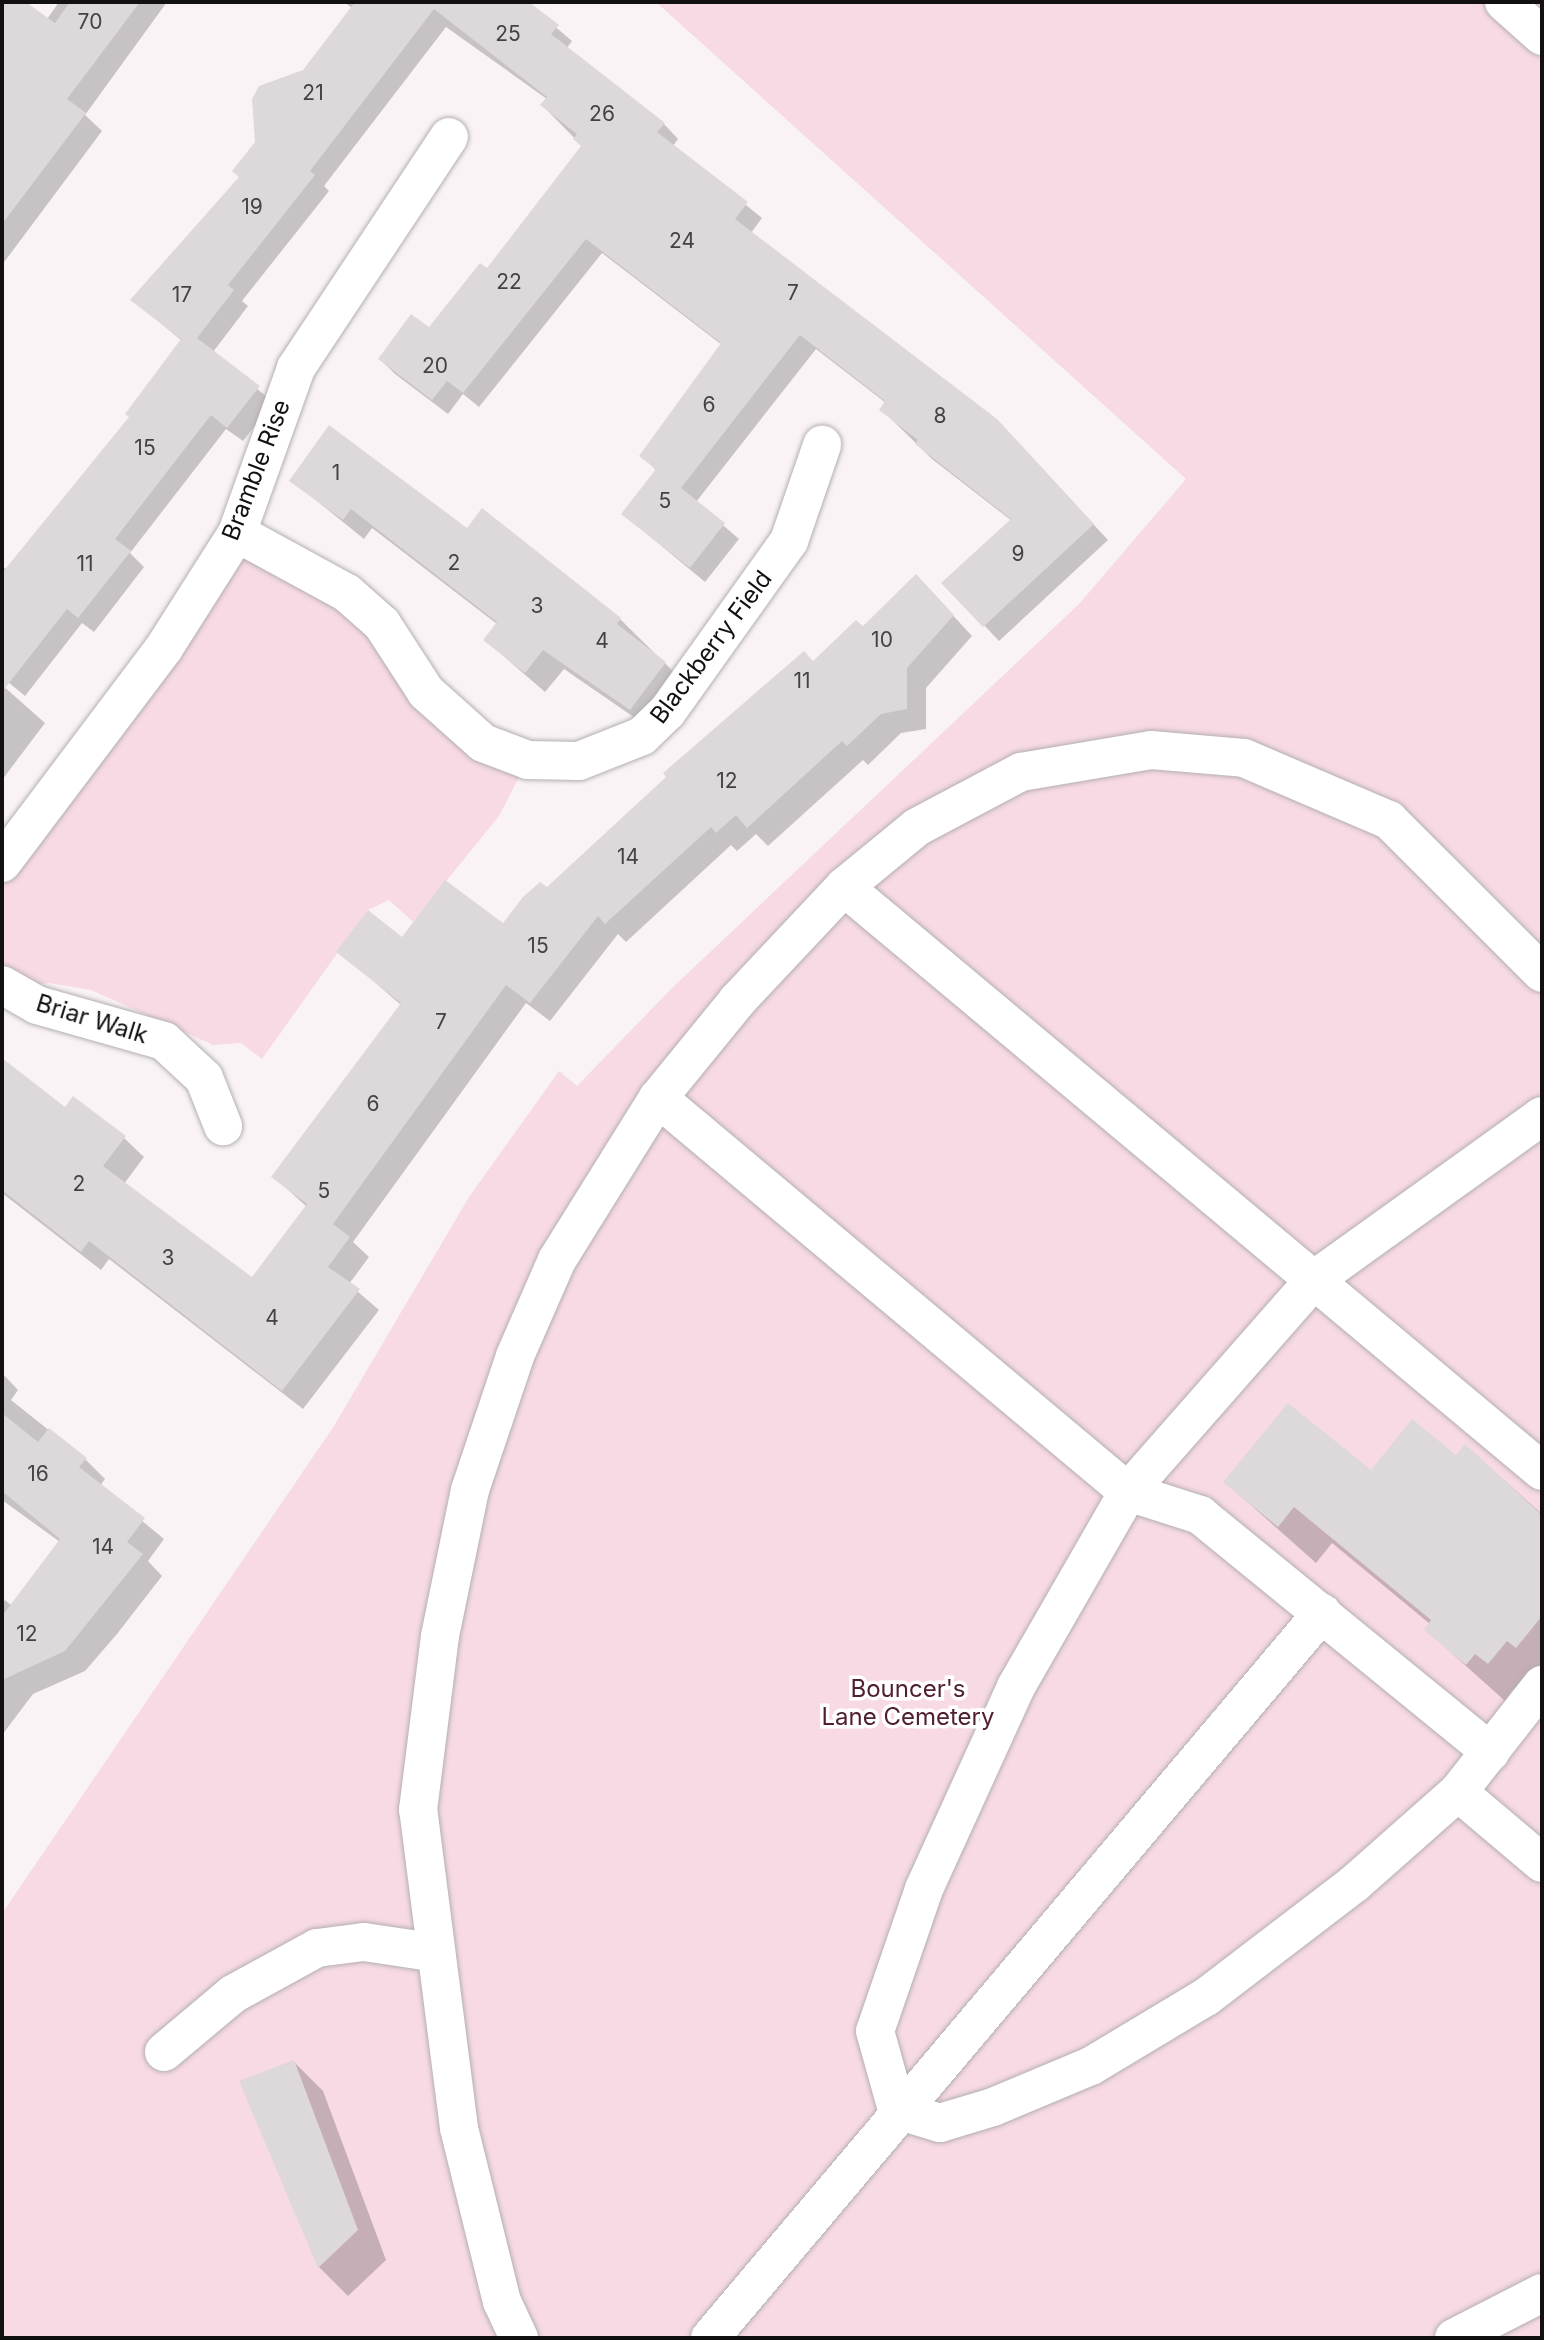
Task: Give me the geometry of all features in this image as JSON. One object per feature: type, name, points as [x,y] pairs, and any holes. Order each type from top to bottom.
[{"type":"street","points":[[1504,2],[1542,36]]},
{"type":"street","name":"Bramble Rise","points":[[2,863],[164,648],[237,533],[296,368],[449,137]]},
{"type":"street","name":"Blackberry Field","points":[[237,533],[347,593],[382,624],[426,692],[482,743],[528,761],[579,761],[632,741],[667,712],[789,541],[822,445]]},
{"type":"street","points":[[519,2338],[502,2302],[458,2128],[432,1952],[418,1810],[440,1636],[470,1490],[515,1356],[557,1260],[659,1098],[737,1001],[844,887],[917,827],[1021,772],[1151,750],[1244,758],[1389,820],[1542,973]]},
{"type":"street","points":[[844,887],[1542,1471]]},
{"type":"street","name":"Briar Walk","points":[[2,985],[37,1005],[164,1041],[204,1078],[223,1126]]},
{"type":"street","points":[[659,1098],[1128,1493],[1200,1515],[1490,1752]]},
{"type":"street","points":[[897,2110],[875,2031],[924,1889],[1016,1687],[1128,1493],[1314,1280],[1542,1116]]},
{"type":"street","points":[[710,2338],[897,2110],[1322,1613]]},
{"type":"street","points":[[897,2110],[940,2123],[1091,2066],[1206,1997],[1354,1884],[1458,1792],[1542,1685]]},
{"type":"street","points":[[1458,1792],[1542,1863]]},
{"type":"street","points":[[164,2052],[233,1994],[317,1948],[364,1942],[432,1952]]},
{"type":"street","points":[[1454,2338],[1542,2293]]},
{"type":"green space","name":"Bouncer's Lane Cemetery","points":[[656,2],[1542,2],[1542,2338],[2,2338],[3,1912],[334,1426],[469,1197],[559,1071],[577,1086],[672,988],[1080,603],[1186,479]]},
{"type":"green space","points":[[237,533],[273,548],[426,692],[528,760],[499,816],[413,922],[389,900],[368,910],[262,1059],[241,1043],[213,1045],[91,990],[49,983],[10,990],[2,985],[2,863]]},
{"type":"building","points":[[2,2],[26,2],[55,23],[70,2],[140,2],[67,99],[86,113],[2,224]]},
{"type":"building","points":[[355,2],[529,2],[559,25],[551,34],[665,123],[657,132],[748,202],[735,219],[997,419],[1094,524],[983,627],[941,583],[1011,519],[915,444],[918,440],[879,410],[885,401],[800,335],[681,488],[725,523],[690,568],[621,514],[656,469],[639,456],[721,343],[586,239],[463,393],[447,381],[432,400],[378,359],[411,314],[429,327],[480,263],[487,268],[581,146],[573,139],[577,134],[540,105],[547,97],[434,9],[310,171],[315,175],[228,285],[234,290],[197,338],[260,386],[227,428],[211,415],[115,539],[131,551],[78,618],[67,609],[2,692],[2,573],[129,417],[125,414],[181,339],[130,300],[239,177],[232,171],[255,142],[252,99],[259,86],[303,70]]},
{"type":"building","points":[[329,425],[467,528],[482,508],[621,618],[617,624],[666,662],[630,710],[543,650],[525,673],[483,640],[497,622],[351,509],[343,520],[289,481]]},
{"type":"building","points":[[916,574],[954,615],[907,668],[907,709],[881,714],[847,746],[842,741],[747,828],[736,815],[716,833],[711,827],[605,924],[598,916],[530,1003],[506,985],[333,1224],[350,1237],[328,1267],[360,1289],[282,1391],[89,1241],[81,1252],[2,1190],[2,1058],[65,1107],[73,1096],[126,1136],[103,1166],[252,1277],[307,1204],[271,1177],[401,1003],[336,952],[368,910],[402,937],[445,880],[503,923],[523,897],[540,882],[547,887],[666,777],[663,773],[804,651],[813,661],[856,620],[863,626]]},
{"type":"building","points":[[1288,1403],[1371,1470],[1412,1419],[1456,1455],[1465,1444],[1542,1515],[1542,1616],[1516,1648],[1507,1641],[1488,1664],[1475,1654],[1466,1665],[1424,1630],[1431,1620],[1294,1507],[1278,1527],[1223,1482]]},
{"type":"building","points":[[2,1413],[38,1442],[49,1428],[87,1458],[79,1467],[145,1518],[127,1542],[143,1554],[65,1651],[2,1680],[2,1616],[60,1539],[2,1491]]},
{"type":"building","points":[[294,2060],[358,2230],[318,2268],[239,2081]]}]
